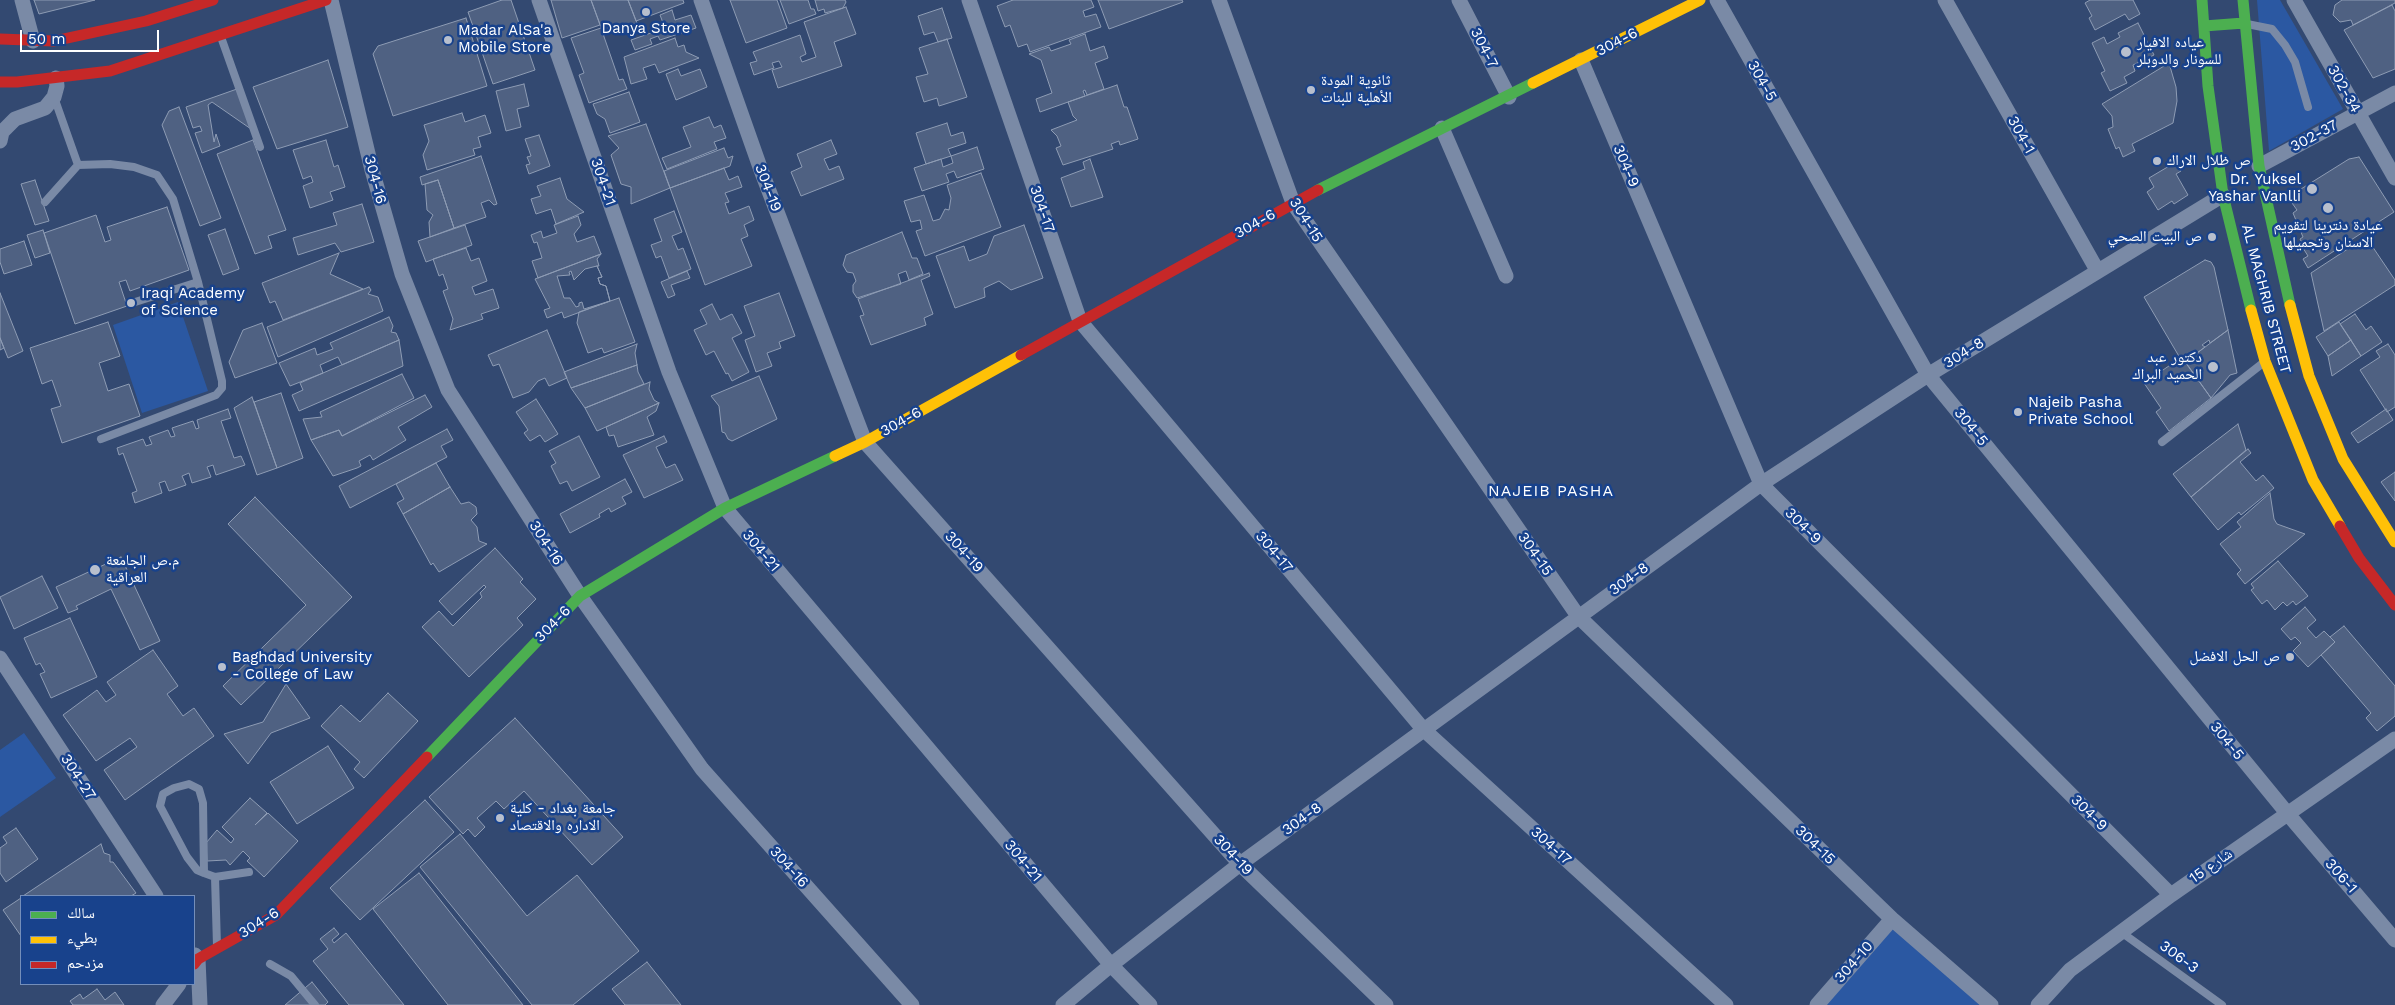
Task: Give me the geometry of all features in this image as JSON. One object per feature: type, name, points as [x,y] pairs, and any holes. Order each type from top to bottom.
[{"type":"street","points":[[22,0],[33,41]]},
{"type":"street","points":[[0,39],[54,41],[146,21],[213,0]]},
{"type":"street","points":[[0,82],[110,72],[326,0]]},
{"type":"street","name":"304-16","points":[[331,0],[372,170],[402,274],[448,390],[580,596],[702,769],[912,1005]]},
{"type":"street","name":"304-21","points":[[539,0],[669,372],[725,508],[1111,965],[1150,1005]]},
{"type":"street","name":"304-19","points":[[701,0],[761,170],[866,442],[1240,864],[1386,1005]]},
{"type":"street","name":"304-17","points":[[970,0],[1080,321],[1423,729],[1726,1005]]},
{"type":"street","name":"304-15","points":[[1219,0],[1293,203],[1578,616],[1892,919],[1990,1005]]},
{"type":"street","name":"304-7","points":[[1459,0],[1509,97]]},
{"type":"street","name":"304-6","points":[[195,959],[276,915],[580,596],[725,508],[866,442],[1293,203],[1442,128],[1509,97],[1700,0]]},
{"type":"street","name":"304-5","points":[[1717,0],[1928,375],[2287,813]]},
{"type":"street","name":"304-1","points":[[1945,0],[2097,270]]},
{"type":"street","name":"AL MAGHRIB STREET","points":[[2202,0],[2208,86],[2223,195],[2265,362],[2313,480],[2359,558],[2395,605]]},
{"type":"street","name":"AL MAGHRIB STREET","points":[[2242,0],[2259,166],[2284,285],[2309,376],[2343,459],[2395,542]]},
{"type":"street","name":"302-34","points":[[2294,0],[2395,178]]},
{"type":"street","points":[[2204,26],[2244,23]]},
{"type":"street","name":"304-9","points":[[1581,60],[1761,484],[2170,894]]},
{"type":"street","points":[[0,141],[2,132],[16,119],[45,108],[54,97],[57,86],[56,78]]},
{"type":"street","name":"302-37","points":[[2259,166],[2395,93]]},
{"type":"street","points":[[1442,128],[1506,276]]},
{"type":"street","name":"304-8","points":[[1063,1005],[1240,864],[1761,484],[1928,375],[2097,270],[2223,195]]},
{"type":"street","name":"304-27","points":[[0,658],[155,895]]},
{"type":"street","name":"شارع 15","points":[[2038,1005],[2070,970],[2170,894],[2395,739]]},
{"type":"street","name":"306-1","points":[[2287,813],[2395,940]]},
{"type":"street","name":"304-10","points":[[1817,1005],[1892,919]]},
{"type":"street","points":[[195,959],[200,1005]]},
{"type":"street","points":[[164,1005],[178,985]]},
{"type":"lane","points":[[2244,23],[2272,29],[2285,45],[2295,62],[2308,107]]},
{"type":"lane","points":[[220,36],[260,147]]},
{"type":"lane","points":[[54,97],[78,165]]},
{"type":"lane","points":[[45,202],[78,165],[110,164],[134,167],[157,175],[173,199],[198,282],[222,388],[216,395],[101,439]]},
{"type":"lane","points":[[132,303],[198,282]]},
{"type":"lane","points":[[2162,442],[2265,362]]},
{"type":"lane","points":[[204,873],[203,803],[198,789],[189,784],[174,788],[163,794],[160,806],[187,857],[197,870],[204,873],[215,877],[249,872]]},
{"type":"lane","points":[[215,877],[217,948]]},
{"type":"lane","name":"306-3","points":[[2121,932],[2222,1005]]},
{"type":"lane","points":[[270,964],[291,976],[315,1005]]},
{"type":"shaded area","points":[[2257,0],[2280,0],[2343,109],[2269,151]]},
{"type":"shaded area","points":[[178,302],[208,391],[142,413],[113,325]]},
{"type":"shaded area","points":[[24,733],[56,778],[0,817],[0,750]]},
{"type":"shaded area","points":[[1892,919],[1991,1005],[1817,1005]]},
{"type":"building","points":[[34,0],[95,0],[39,14]]},
{"type":"building","points":[[502,0],[511,0],[535,70],[493,84],[468,12]]},
{"type":"building","points":[[551,0],[591,0],[600,25],[562,38]]},
{"type":"building","points":[[591,0],[628,0],[637,23],[604,35]]},
{"type":"building","name":"Danya Store","points":[[628,0],[683,0],[684,3],[636,21]]},
{"type":"building","points":[[730,0],[777,0],[787,28],[746,43]]},
{"type":"building","points":[[780,0],[808,0],[811,9],[814,9],[816,14],[789,24]]},
{"type":"building","points":[[815,0],[845,0],[846,2],[843,8],[825,13],[824,9],[818,11]]},
{"type":"building","points":[[1013,0],[1091,0],[1094,7],[1083,11],[1085,17],[1096,14],[1101,27],[1030,52],[1027,44],[1018,47],[1010,25],[1005,27],[997,6]]},
{"type":"building","points":[[1098,0],[1182,0],[1183,2],[1109,29]]},
{"type":"building","points":[[2090,0],[2133,0],[2140,14],[2129,20],[2125,14],[2095,30],[2089,18],[2092,16],[2085,3]]},
{"type":"building","points":[[2342,0],[2395,0],[2395,3],[2353,25],[2351,20],[2340,22],[2333,15],[2335,5]]},
{"type":"building","points":[[2392,5],[2395,11],[2395,69],[2373,78],[2344,30]]},
{"type":"building","points":[[846,7],[856,34],[834,42],[842,66],[778,88],[772,70],[782,67],[779,61],[772,63],[774,68],[754,75],[750,63],[757,61],[753,52],[800,35],[806,54],[800,57],[802,62],[816,57],[804,22]]},
{"type":"building","points":[[942,8],[952,38],[938,42],[934,32],[924,35],[918,16]]},
{"type":"building","points":[[672,10],[675,20],[691,15],[696,28],[660,40],[658,36],[650,39],[652,44],[635,50],[631,40],[665,28],[660,15]]},
{"type":"building","points":[[466,18],[487,86],[393,116],[373,54],[378,46]]},
{"type":"building","points":[[2138,23],[2154,55],[2133,65],[2135,71],[2124,77],[2127,83],[2110,91],[2101,73],[2105,71],[2092,43],[2104,37],[2107,44],[2120,37],[2118,33]]},
{"type":"building","points":[[601,28],[619,80],[623,79],[627,89],[589,103],[579,75],[584,73],[571,38]]},
{"type":"building","points":[[1085,34],[1090,51],[1104,46],[1108,58],[1095,63],[1104,89],[1087,95],[1085,90],[1083,91],[1085,96],[1040,112],[1036,99],[1052,93],[1041,60],[1029,54],[1049,47],[1051,51],[1071,44],[1069,40]]},
{"type":"building","points":[[675,38],[678,47],[684,45],[686,52],[699,58],[659,73],[655,64],[643,68],[647,79],[631,84],[624,57]]},
{"type":"building","points":[[947,39],[967,97],[939,106],[937,98],[924,102],[916,77],[928,74],[919,48]]},
{"type":"building","points":[[328,60],[348,127],[277,149],[253,87]]},
{"type":"building","points":[[2169,63],[2176,87],[2177,101],[2173,123],[2132,144],[2135,151],[2123,157],[2119,147],[2116,149],[2108,129],[2113,127],[2112,116],[2102,104]]},
{"type":"building","points":[[678,69],[681,76],[700,69],[707,87],[676,100],[666,74]]},
{"type":"building","points":[[524,84],[529,106],[517,109],[521,127],[506,131],[496,91]]},
{"type":"building","points":[[1117,85],[1138,139],[1120,145],[1119,141],[1111,144],[1113,149],[1063,165],[1056,148],[1061,146],[1057,136],[1051,130],[1077,120],[1073,116],[1068,102]]},
{"type":"building","points":[[237,89],[251,129],[212,102],[208,105],[214,142],[216,134],[220,146],[202,153],[195,133],[202,131],[200,126],[193,128],[186,107]]},
{"type":"building","points":[[629,92],[640,122],[610,133],[605,119],[597,114],[593,104]]},
{"type":"building","points":[[179,107],[221,218],[200,226],[162,125],[169,111]]},
{"type":"building","points":[[462,113],[465,122],[485,115],[491,133],[478,137],[481,147],[473,149],[475,155],[427,170],[423,155],[429,141],[424,125]]},
{"type":"building","points":[[709,117],[714,128],[721,125],[726,138],[714,142],[717,149],[667,169],[662,158],[691,147],[683,127]]},
{"type":"building","points":[[947,123],[951,136],[963,132],[966,143],[948,149],[951,156],[926,164],[916,133]]},
{"type":"building","points":[[646,124],[670,188],[631,204],[631,187],[621,184],[611,155],[619,148],[608,136]]},
{"type":"building","points":[[539,135],[550,166],[529,174],[526,165],[530,164],[527,157],[531,156],[525,139]]},
{"type":"building","points":[[253,140],[286,230],[268,236],[272,248],[255,254],[217,154]]},
{"type":"building","points":[[326,140],[334,167],[338,165],[345,187],[330,192],[333,200],[310,208],[303,186],[313,182],[311,176],[303,179],[293,150]]},
{"type":"building","points":[[831,140],[837,154],[824,159],[829,170],[839,166],[844,179],[801,196],[791,172],[802,167],[797,154]]},
{"type":"building","points":[[977,147],[984,169],[957,178],[954,171],[946,174],[949,182],[922,191],[914,168],[941,159],[943,167],[953,163],[951,156]]},
{"type":"building","points":[[724,148],[728,158],[733,156],[730,166],[670,188],[664,171]]},
{"type":"building","points":[[481,156],[497,204],[494,205],[489,200],[481,203],[486,217],[454,228],[438,180],[422,185],[420,177]]},
{"type":"building","points":[[2359,157],[2394,212],[2308,268],[2303,259],[2308,256],[2300,239],[2303,237],[2293,213],[2297,210],[2292,203],[2297,200],[2293,194],[2349,159]]},
{"type":"building","points":[[1090,159],[1103,197],[1071,207],[1061,178],[1085,169],[1083,162]]},
{"type":"building","points":[[2176,162],[2181,171],[2176,174],[2188,195],[2174,204],[2172,201],[2158,210],[2147,192],[2154,187],[2149,178]]},
{"type":"building","points":[[724,168],[729,180],[738,176],[742,187],[725,193],[729,202],[725,203],[729,214],[749,206],[754,220],[744,225],[748,236],[741,239],[752,266],[705,285],[670,188]]},
{"type":"building","points":[[981,173],[1001,227],[925,256],[916,231],[922,229],[920,220],[911,222],[904,201],[924,195],[933,221],[940,219],[945,209],[949,210],[951,198],[947,185]]},
{"type":"building","points":[[560,178],[567,199],[584,212],[556,224],[551,209],[536,214],[531,199],[541,196],[537,186]]},
{"type":"building","points":[[35,180],[49,221],[35,225],[21,184]]},
{"type":"building","points":[[438,180],[454,228],[430,237],[429,222],[433,215],[427,210],[425,184]]},
{"type":"building","points":[[362,204],[374,242],[341,252],[335,243],[298,255],[293,238],[337,225],[333,213]]},
{"type":"building","points":[[167,207],[189,270],[130,291],[126,280],[119,282],[127,306],[75,324],[44,233],[96,215],[105,242],[111,240],[107,227]]},
{"type":"building","points":[[674,211],[682,232],[672,236],[678,250],[683,248],[691,269],[669,278],[661,256],[656,258],[651,245],[662,241],[654,219]]},
{"type":"building","points":[[578,216],[581,225],[574,234],[577,242],[594,236],[601,254],[538,278],[532,261],[542,258],[537,242],[534,243],[531,235],[541,231],[543,238],[557,233],[554,225]]},
{"type":"building","points":[[465,225],[472,245],[426,262],[418,241]]},
{"type":"building","points":[[1024,225],[1043,278],[1011,290],[999,281],[984,288],[985,297],[955,308],[936,256],[964,246],[969,261],[987,254],[994,236]]},
{"type":"building","points":[[225,229],[239,269],[223,275],[208,235]]},
{"type":"building","points":[[43,230],[50,253],[35,258],[27,235]]},
{"type":"building","points":[[902,232],[912,258],[917,258],[923,274],[909,280],[906,271],[898,274],[901,284],[857,298],[853,292],[853,285],[856,281],[853,273],[847,272],[843,265],[846,255]]},
{"type":"building","points":[[2366,237],[2395,280],[2395,285],[2324,331],[2311,273]]},
{"type":"building","points":[[24,241],[32,265],[4,274],[0,262],[0,249]]},
{"type":"building","points":[[466,248],[471,261],[479,258],[487,281],[472,287],[475,295],[493,289],[499,308],[481,314],[483,319],[450,330],[453,319],[443,291],[448,289],[443,274],[439,276],[433,259]]},
{"type":"building","points":[[339,253],[330,274],[363,289],[283,320],[275,301],[270,303],[262,283]]},
{"type":"building","points":[[601,254],[597,259],[599,266],[597,266],[602,277],[598,278],[600,284],[606,286],[610,301],[564,318],[562,312],[547,318],[544,310],[550,308],[535,279]]},
{"type":"building","points":[[2205,260],[2211,262],[2214,267],[2228,330],[2210,343],[2209,340],[2202,345],[2205,347],[2185,362],[2182,357],[2180,358],[2144,297]]},
{"type":"building","points":[[597,266],[602,277],[598,278],[600,284],[606,286],[610,301],[584,309],[582,302],[576,307],[570,298],[564,298],[557,276],[570,275],[569,272],[571,271],[574,280],[585,269]]},
{"type":"building","points":[[687,271],[690,278],[671,285],[675,295],[668,298],[661,282]]},
{"type":"building","points":[[929,273],[930,276],[921,280],[933,314],[924,318],[926,325],[871,345],[860,316],[864,315],[858,299]]},
{"type":"building","points":[[369,287],[371,290],[368,294],[378,297],[383,311],[278,357],[267,327]]},
{"type":"building","points":[[0,293],[23,351],[8,358],[0,338]]},
{"type":"building","points":[[779,293],[795,336],[779,342],[781,348],[767,353],[772,366],[756,372],[745,340],[755,336],[744,306]]},
{"type":"building","points":[[619,298],[635,342],[604,353],[602,348],[588,353],[577,323],[579,312]]},
{"type":"building","points":[[712,304],[720,320],[732,314],[742,333],[732,338],[749,372],[732,381],[728,373],[726,374],[714,351],[706,355],[694,330],[707,324],[700,310]]},
{"type":"building","points":[[2355,314],[2366,330],[2371,326],[2382,342],[2361,356],[2340,324]]},
{"type":"building","points":[[389,317],[393,326],[391,332],[396,333],[399,340],[342,365],[338,357],[320,365],[323,373],[290,386],[279,363],[315,348],[317,355],[333,349],[330,343]]},
{"type":"building","points":[[108,322],[120,356],[99,363],[108,391],[129,384],[140,416],[62,443],[51,409],[61,406],[52,380],[42,384],[30,348]]},
{"type":"building","points":[[2339,322],[2351,340],[2328,356],[2316,337]]},
{"type":"building","points":[[262,323],[277,363],[235,378],[229,362],[243,330]]},
{"type":"building","points":[[547,330],[567,378],[549,386],[545,378],[538,381],[529,392],[513,398],[499,364],[493,366],[488,355]]},
{"type":"building","points":[[2228,330],[2237,373],[2230,375],[2211,398],[2185,362]]},
{"type":"building","points":[[0,338],[4,348],[0,350]]},
{"type":"building","points":[[399,340],[403,366],[299,411],[292,395],[303,390],[300,383]]},
{"type":"building","points":[[2351,340],[2361,356],[2332,376],[2328,356]]},
{"type":"building","points":[[637,344],[635,353],[637,365],[571,388],[564,372]]},
{"type":"building","points":[[2388,344],[2395,355],[2395,407],[2387,412],[2360,370],[2380,357],[2376,351]]},
{"type":"building","points":[[2182,357],[2211,398],[2169,431],[2156,412],[2161,408],[2144,383]]},
{"type":"building","points":[[637,365],[644,384],[585,408],[571,388]]},
{"type":"building","points":[[402,374],[414,398],[342,436],[339,430],[311,440],[303,419],[322,417],[320,412]]},
{"type":"building","points":[[759,376],[777,419],[732,441],[722,432],[719,406],[711,396]]},
{"type":"building","points":[[650,382],[649,389],[654,400],[659,403],[597,431],[585,408]]},
{"type":"building","points":[[281,393],[303,458],[277,468],[254,402]]},
{"type":"building","points":[[425,395],[432,407],[398,427],[406,440],[373,460],[370,455],[359,461],[361,466],[357,468],[333,476],[311,440],[339,430],[342,436]]},
{"type":"building","points":[[252,397],[277,468],[257,475],[234,408]]},
{"type":"building","points":[[536,399],[558,434],[545,442],[540,435],[530,441],[524,433],[528,430],[516,412]]},
{"type":"building","points":[[659,403],[656,411],[647,417],[654,435],[618,447],[614,435],[609,436],[606,427]]},
{"type":"building","points":[[228,409],[231,418],[221,421],[234,458],[241,456],[245,465],[216,475],[213,465],[207,467],[211,477],[192,483],[189,473],[182,476],[186,485],[169,491],[165,481],[159,483],[162,493],[135,503],[132,493],[137,491],[123,453],[119,455],[117,448],[143,439],[146,446],[152,444],[149,437],[168,430],[171,437],[175,436],[172,428],[193,421],[196,429],[199,428],[197,420]]},
{"type":"building","points":[[2386,409],[2393,420],[2358,443],[2351,433]]},
{"type":"building","points":[[2238,424],[2246,450],[2191,497],[2173,474]]},
{"type":"building","points":[[447,429],[453,440],[441,446],[447,457],[350,508],[339,486]]},
{"type":"building","points":[[579,436],[600,477],[572,491],[567,481],[560,484],[551,466],[556,463],[549,451]]},
{"type":"building","points":[[664,436],[667,442],[656,447],[666,468],[675,464],[683,480],[644,498],[623,455]]},
{"type":"building","points":[[2248,449],[2251,453],[2240,462],[2256,481],[2263,475],[2274,488],[2241,515],[2239,512],[2218,530],[2191,497]]},
{"type":"building","points":[[436,463],[450,487],[403,514],[397,503],[404,499],[396,484]]},
{"type":"building","points":[[2395,472],[2395,501],[2381,482]]},
{"type":"building","points":[[625,479],[632,492],[622,497],[626,504],[611,512],[609,508],[599,514],[600,517],[570,533],[560,514]]},
{"type":"building","points":[[450,487],[461,504],[469,502],[476,507],[477,514],[471,520],[477,527],[479,541],[487,544],[439,572],[433,563],[431,565],[403,514]]},
{"type":"building","points":[[2270,493],[2274,519],[2277,524],[2305,534],[2245,584],[2237,574],[2241,570],[2220,544],[2241,527],[2237,522]]},
{"type":"building","points":[[255,497],[352,597],[241,705],[223,686],[306,605],[228,524]]},
{"type":"building","points":[[495,548],[523,579],[520,582],[536,599],[517,618],[523,625],[469,677],[422,627],[439,611],[453,626],[482,597],[480,593],[486,587],[484,585],[452,615],[439,601]]},
{"type":"building","points":[[121,557],[160,641],[140,650],[111,589],[76,606],[78,609],[68,613],[56,587]]},
{"type":"building","points":[[2278,561],[2308,596],[2296,605],[2293,601],[2287,606],[2283,602],[2275,610],[2267,600],[2262,604],[2251,590],[2254,588],[2251,584]]},
{"type":"building","points":[[42,576],[58,608],[14,629],[0,597]]},
{"type":"building","points":[[2305,607],[2316,620],[2307,628],[2316,638],[2324,631],[2335,642],[2308,667],[2293,651],[2301,643],[2295,637],[2291,640],[2281,629]]},
{"type":"building","points":[[70,618],[97,677],[51,698],[40,674],[45,672],[40,663],[36,665],[24,638]]},
{"type":"building","points":[[2344,626],[2395,686],[2395,716],[2377,731],[2366,718],[2371,713],[2321,655],[2335,642],[2330,637]]},
{"type":"building","points":[[153,650],[178,686],[167,694],[183,716],[194,708],[214,736],[125,800],[104,770],[137,747],[130,738],[96,761],[63,715],[97,690],[106,702],[116,695],[107,682]]},
{"type":"building","points":[[286,684],[310,718],[271,733],[248,764],[224,734],[263,722]]},
{"type":"building","points":[[388,693],[418,721],[364,778],[354,769],[360,762],[321,726],[341,705],[360,722]]},
{"type":"building","points":[[515,718],[623,837],[592,865],[524,791],[504,809],[496,801],[477,818],[485,827],[475,837],[468,829],[463,834],[429,797]]},
{"type":"building","points":[[328,746],[354,788],[297,824],[270,782]]},
{"type":"building","points":[[250,798],[267,813],[255,825],[268,813],[298,841],[264,877],[247,861],[250,858],[243,851],[230,865],[226,860],[207,861],[206,843],[217,830],[231,843],[234,839],[222,827]]},
{"type":"building","points":[[425,800],[454,832],[360,920],[330,888]]},
{"type":"building","points":[[16,828],[38,859],[6,882],[0,873],[0,848],[7,843],[3,837]]},
{"type":"building","points":[[460,834],[527,916],[577,875],[639,951],[573,1005],[532,1005],[420,867]]},
{"type":"building","points":[[101,844],[104,853],[110,855],[110,862],[113,862],[136,893],[133,895],[24,895]]},
{"type":"building","points":[[419,873],[523,1005],[448,1005],[373,909]]},
{"type":"building","points":[[20,899],[20,935],[3,910]]},
{"type":"building","points":[[334,928],[339,934],[332,940],[334,943],[346,933],[404,1005],[349,1005],[313,961],[328,949],[320,939]]},
{"type":"building","points":[[647,962],[681,1005],[625,1005],[612,989]]},
{"type":"building","points":[[312,982],[328,1002],[325,1005],[285,1005]]},
{"type":"building","points":[[97,989],[105,1000],[115,992],[124,1005],[73,1005],[70,1001],[80,994],[83,999]]},
{"type":"traffic: fast","points":[[2202,0],[2208,86],[2223,195],[2251,310]]},
{"type":"traffic: fast","points":[[2243,0],[2259,166],[2290,305]]},
{"type":"traffic: fast","points":[[2204,26],[2244,23]]},
{"type":"traffic: fast","points":[[1318,190],[1533,83]]},
{"type":"traffic: fast","points":[[427,757],[580,596],[725,508],[835,456]]},
{"type":"traffic: slow","points":[[1533,83],[1700,0]]},
{"type":"traffic: slow","points":[[2290,305],[2309,376],[2343,459],[2395,542]]},
{"type":"traffic: slow","points":[[2251,310],[2265,361],[2313,480],[2340,526]]},
{"type":"traffic: slow","points":[[835,456],[865,442],[1021,355]]},
{"type":"traffic: jam","points":[[0,39],[54,41],[146,21],[213,0]]},
{"type":"traffic: jam","points":[[0,82],[17,82],[110,71],[326,0]]},
{"type":"traffic: jam","points":[[1021,355],[1318,190]]},
{"type":"traffic: jam","points":[[2340,526],[2359,558],[2395,605]]},
{"type":"traffic: jam","points":[[195,963],[198,959],[276,915],[427,757]]},
{"type":"place","name":"Danya Store","points":[[646,12]]},
{"type":"place","name":"Madar AlSa'a Mobile Store","points":[[448,40]]},
{"type":"place","name":"عياده الافيار للسونار والدوبلر","points":[[2126,52]]},
{"type":"place","name":"ثانوية المودة الأهلية للبنات","points":[[1311,90]]},
{"type":"place","name":"ص ظلال الاراك","points":[[2157,161]]},
{"type":"place","name":"Dr. Yuksel Yashar Vanlli","points":[[2312,189]]},
{"type":"place","name":"عيادة دنترينا لتقويم الاسنان وتجميلها","points":[[2328,208]]},
{"type":"place","name":"ص البيت الصحي","points":[[2212,237]]},
{"type":"place","name":"Iraqi Academy of Science","points":[[131,303]]},
{"type":"place","name":"دكتور عبد الحميد البراك","points":[[2213,367]]},
{"type":"place","name":"Najeib Pasha Private School","points":[[2018,412]]},
{"type":"place","name":"م.ص الجامعة العراقية","points":[[95,570]]},
{"type":"place","name":"ص الحل الافضل","points":[[2290,657]]},
{"type":"place","name":"Baghdad University - College of Law","points":[[222,667]]},
{"type":"place","name":"جامعة بغداد - كلية الاداره والاقتصاد","points":[[500,818]]},
{"type":"district","name":"NAJEIB PASHA","points":[[1551,491]]}]
